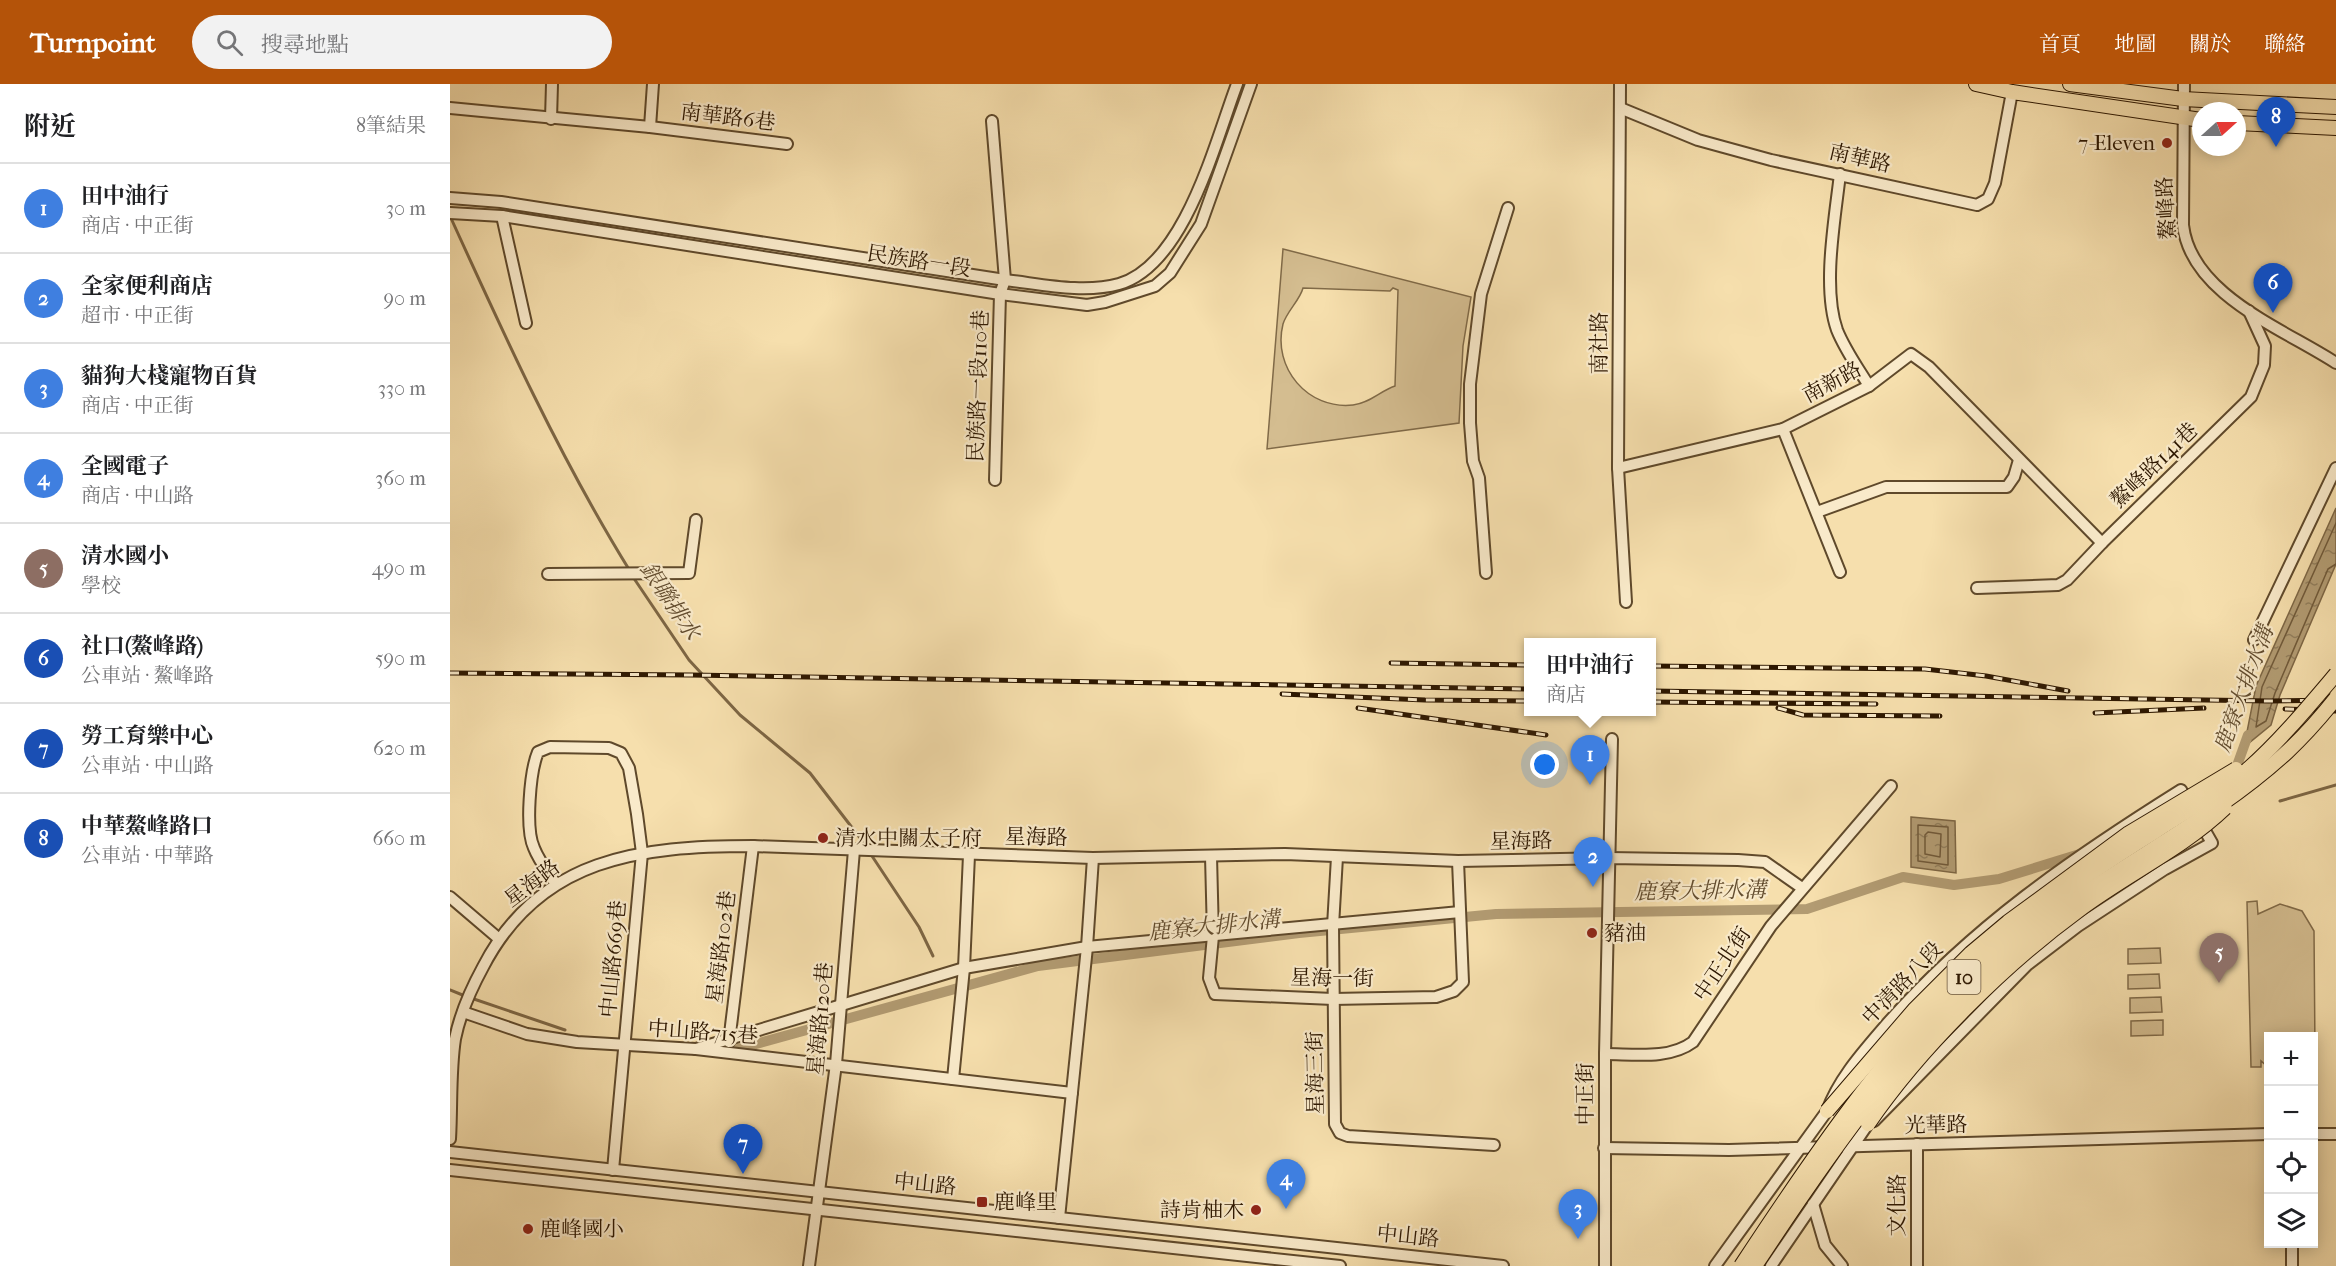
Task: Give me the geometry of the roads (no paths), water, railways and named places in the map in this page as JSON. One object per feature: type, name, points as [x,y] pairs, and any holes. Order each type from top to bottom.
[{"type":"main road","points":[[1976,84],[2012,92],[2192,120]]},
{"type":"main road","points":[[2070,84],[2183,99],[2336,107]]},
{"type":"main road","points":[[2246,123],[2336,128]]},
{"type":"main road","name":"10","points":[[1741,1266],[1848,1109],[1938,1002],[1989,953],[2071,886],[2203,802],[2247,770],[2304,713],[2336,674]]},
{"type":"main road","name":"10","points":[[1755,1266],[1862,1111],[1937,1020],[1981,976],[2026,937],[2092,887],[2252,782],[2287,752],[2336,698]]},
{"type":"main road","points":[[1827,1111],[1914,1010],[1971,953],[2008,922],[2129,833],[2232,771],[2257,759]]},
{"type":"main road","points":[[1867,1125],[1905,1074],[1991,985],[2033,946],[2105,892],[2202,830],[2252,782]]},
{"type":"street","points":[[551,119],[552,84]]},
{"type":"street","points":[[650,127],[653,84]]},
{"type":"street","name":"民族路一段","points":[[450,198],[476,198],[1072,288],[1118,284],[1149,267],[1168,249],[1185,219],[1237,84]]},
{"type":"street","name":"民族路一段","points":[[451,213],[502,216],[1000,294],[1087,305],[1126,297],[1155,286],[1170,273],[1201,224],[1251,84]]},
{"type":"street","name":"南社路","points":[[1620,84],[1618,468],[1626,602]]},
{"type":"street","name":"鰲峰路","points":[[2184,84],[2182,119],[2185,241],[2191,257],[2203,272],[2249,311],[2336,363]]},
{"type":"street","name":"南華路","points":[[1620,108],[1698,140],[1977,205],[1988,199],[1995,183],[2012,92]]},
{"type":"street","name":"南華路6巷","points":[[450,108],[650,127],[787,144]]},
{"type":"street","points":[[992,121],[1005,279]]},
{"type":"street","points":[[1840,174],[1833,237],[1832,310],[1843,344],[1869,386]]},
{"type":"street","points":[[1486,573],[1479,478],[1473,461],[1470,384],[1481,294],[1508,208]]},
{"type":"street","points":[[502,216],[526,323]]},
{"type":"street","points":[[592,230],[595,216]]},
{"type":"street","name":"民族路一段110巷","points":[[995,480],[1000,294],[1005,279]]},
{"type":"street","name":"鰲峰路141巷","points":[[1977,588],[2058,585],[2067,580],[2251,397],[2264,365],[2265,346],[2249,311]]},
{"type":"street","name":"南新路","points":[[1618,468],[1783,429],[1869,386],[1911,354],[1929,367],[2019,459]]},
{"type":"street","points":[[1783,429],[1840,572]]},
{"type":"street","points":[[1817,512],[1886,487],[1946,486],[1998,489],[2007,487],[2014,477],[2019,459],[2102,543]]},
{"type":"street","points":[[2254,640],[2336,468]]},
{"type":"street","points":[[549,574],[689,573],[696,520]]},
{"type":"street","points":[[1609,858],[1612,739]]},
{"type":"street","name":"中山路669巷","points":[[556,884],[533,847],[530,831],[532,766],[537,752],[550,747],[609,748],[621,753],[629,768],[642,853],[613,1170]]},
{"type":"street","name":"中正北街","points":[[1605,1054],[1670,1053],[1683,1049],[1693,1042],[1771,926],[1891,786]]},
{"type":"street","name":"中清路八段","points":[[1714,1266],[1827,1111],[1831,1099],[1855,1061],[1926,982],[1996,918],[2076,858],[2181,790],[2212,843],[2165,869],[2088,920],[2028,965],[1884,1114],[1867,1125]]},
{"type":"street","name":"星海路","points":[[450,1139],[453,1038],[471,990],[498,938],[516,918],[556,884],[596,864],[642,853],[703,846],[753,846],[1093,858],[1285,854],[1458,861],[1609,858],[1765,862],[1802,888]]},
{"type":"street","name":"星海路102巷","points":[[730,1053],[729,1038],[753,846]]},
{"type":"street","name":"星海路120巷","points":[[808,1266],[836,1064],[854,850]]},
{"type":"street","points":[[953,1080],[964,968],[969,855]]},
{"type":"street","name":"星海一街","points":[[1211,856],[1213,936],[1209,978],[1215,994],[1333,999],[1436,997],[1454,991],[1462,982],[1458,861]]},
{"type":"street","name":"星海三街","points":[[1337,857],[1333,926],[1335,1125],[1340,1132],[1348,1136],[1494,1145]]},
{"type":"street","points":[[1059,1218],[1087,947],[1093,858]]},
{"type":"street","name":"中正街","points":[[1605,1266],[1604,1148],[1609,858]]},
{"type":"street","points":[[450,897],[498,938]]},
{"type":"street","points":[[696,1049],[964,968],[1087,947],[1333,926],[1460,912]]},
{"type":"street","name":"中山路715巷","points":[[463,1012],[527,1034],[625,1046],[696,1049],[836,1064],[1072,1093]]},
{"type":"street","points":[[1771,1266],[1855,1147],[1867,1125]]},
{"type":"street","name":"光華路","points":[[1604,1148],[1729,1150],[2264,1134]]},
{"type":"street","points":[[2318,1134],[2336,1134]]},
{"type":"street","name":"文化路","points":[[1917,1144],[1917,1266]]},
{"type":"street","name":"中山路","points":[[450,1152],[1503,1266]]},
{"type":"street","name":"中山路","points":[[450,1170],[817,1209],[1256,1262],[1340,1266]]},
{"type":"street","points":[[1813,1204],[1825,1245],[1842,1266]]},
{"type":"street","points":[[1256,1262],[1257,1239]]},
{"type":"street","points":[[2292,1248],[2292,1266]]},
{"type":"water","points":[[2336,508],[2336,564],[2280,695],[2271,725],[2244,747],[2256,686]]},
{"type":"water","points":[[1911,817],[1955,821],[1956,873],[1911,867]]},
{"type":"waterway","name":"銀聯排水","points":[[450,216],[557,441],[630,571]]},
{"type":"waterway","name":"銀聯排水","points":[[633,577],[689,660],[740,715],[810,773],[867,847]]},
{"type":"waterway","name":"鹿寮大排水溝","points":[[2234,774],[2248,735]]},
{"type":"waterway","points":[[2280,801],[2336,785]]},
{"type":"waterway","name":"銀聯排水","points":[[870,853],[919,927],[933,956]]},
{"type":"waterway","name":"鹿寮大排水溝","points":[[734,1050],[1038,966],[1299,933],[1496,914],[1807,909],[1903,877],[1954,885],[1999,879],[2083,853]]},
{"type":"waterway","points":[[450,990],[465,996]]},
{"type":"waterway","points":[[471,998],[565,1030]]},
{"type":"railway","points":[[1391,663],[1524,665]]},
{"type":"railway","points":[[1656,666],[1925,669],[1986,676],[2068,691]]},
{"type":"railway","points":[[450,673],[1524,689]]},
{"type":"railway","points":[[1656,691],[2269,701],[2336,700]]},
{"type":"railway","points":[[1282,694],[1425,700],[1524,701]]},
{"type":"railway","points":[[1656,702],[1876,704]]},
{"type":"railway","points":[[1358,708],[1546,735]]},
{"type":"railway","points":[[1778,708],[1803,715],[1940,716]]},
{"type":"railway","points":[[2095,713],[2204,708]]},
{"type":"railway","points":[[2285,709],[2336,711]]},
{"type":"place","name":"7-Eleven","points":[[2167,143]]},
{"type":"place","name":"中華鰲峰路口","points":[[2276,147]]},
{"type":"place","name":"社口(鰲峰路)","points":[[2273,313]]},
{"type":"place","name":"田中油行","points":[[1590,785]]},
{"type":"place","name":"清水中關太子府","points":[[823,838]]},
{"type":"place","name":"全家便利商店","points":[[1593,887]]},
{"type":"place","name":"豬油","points":[[1592,933]]},
{"type":"place","name":"清水國小","points":[[2219,983]]},
{"type":"place","name":"勞工育樂中心","points":[[743,1174]]},
{"type":"place","name":"鹿峰里","points":[[982,1202]]},
{"type":"place","name":"全國電子","points":[[1286,1209]]},
{"type":"place","name":"詩肯柚木","points":[[1256,1210]]},
{"type":"place","name":"鹿峰國小","points":[[528,1229]]},
{"type":"place","name":"貓狗大棧寵物百貨","points":[[1578,1239]]}]
